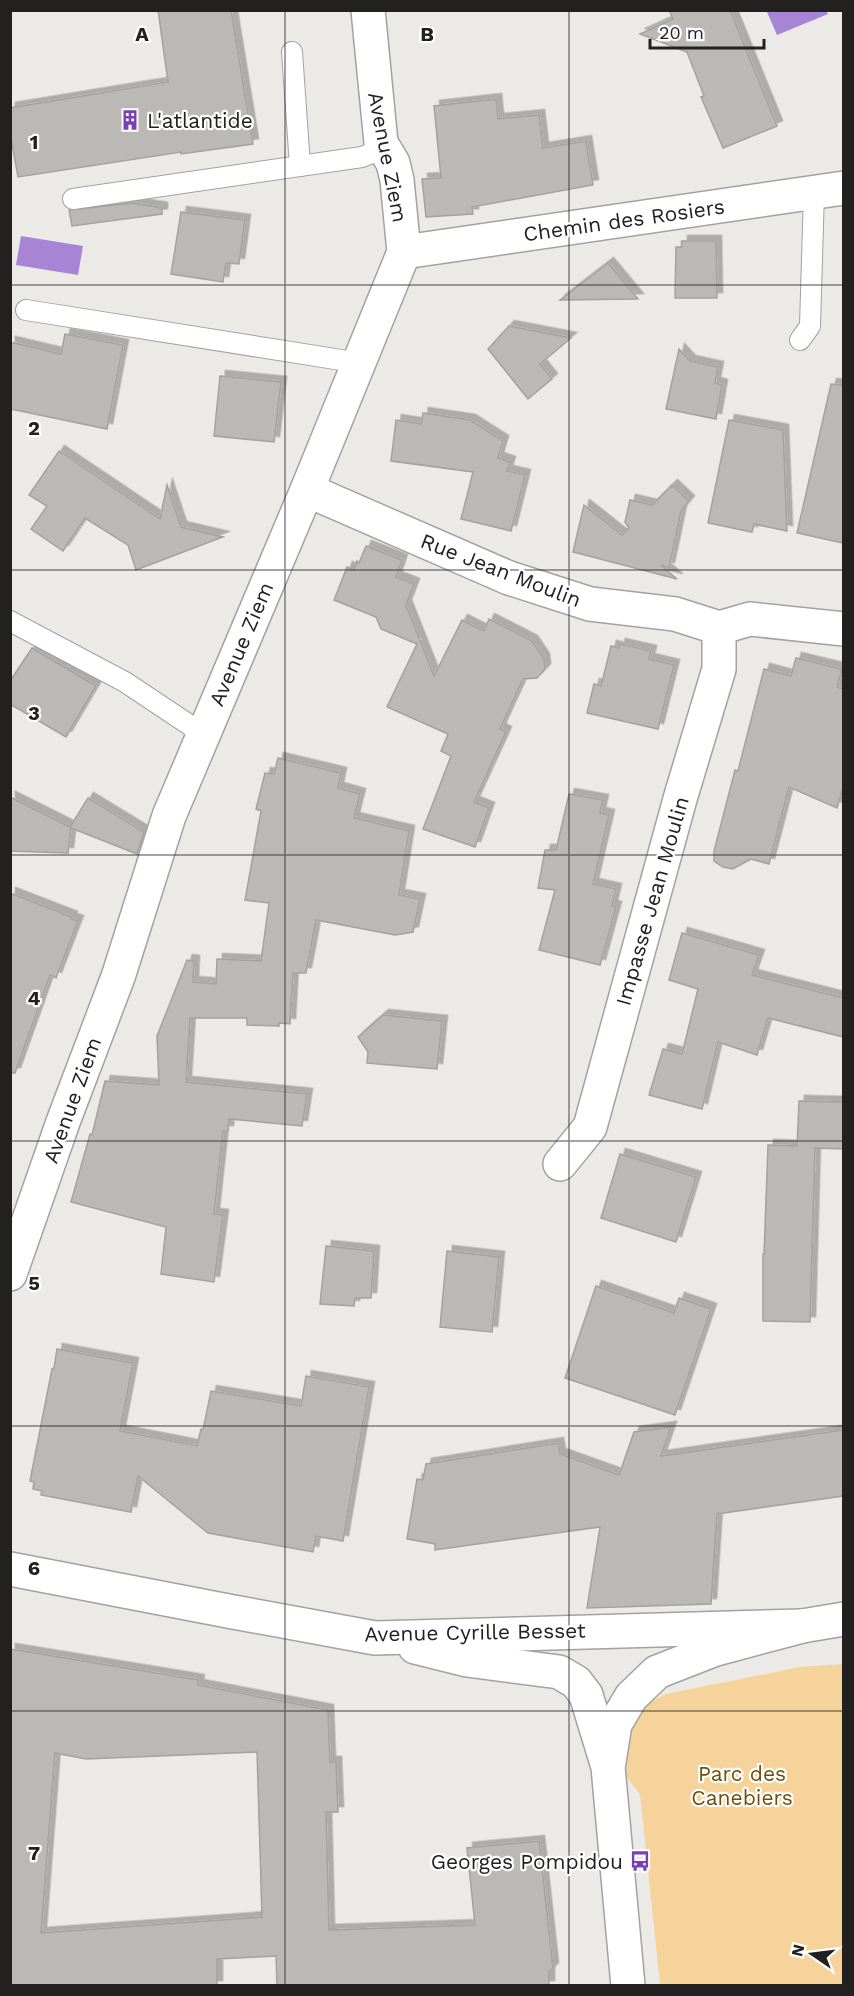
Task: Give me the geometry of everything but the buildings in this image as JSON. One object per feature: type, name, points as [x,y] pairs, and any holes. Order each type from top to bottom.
[{"type":"street","name":"Avenue Ziem","points":[[10,1274],[63,1122],[118,977],[169,816],[360,363],[404,252],[397,180],[393,163],[381,143],[368,10]]},
{"type":"street","name":"Chemin des Rosiers","points":[[404,252],[829,190]]},
{"type":"street","name":"Rue Jean Moulin","points":[[307,490],[509,578],[590,603],[675,614],[719,628]]},
{"type":"street","points":[[719,628],[750,619],[843,629]]},
{"type":"street","name":"Impasse Jean Moulin","points":[[560,1164],[590,1127],[719,669],[719,628]]},
{"type":"street","name":"Avenue Cyrille Besset","points":[[10,1569],[375,1638],[802,1626]]},
{"type":"street","name":"Avenue Cyrille Besset","points":[[608,1767],[615,1724],[631,1696],[657,1672],[716,1649],[802,1626],[843,1619]]},
{"type":"street","points":[[375,1638],[467,1660],[559,1672],[576,1682],[586,1695],[608,1767],[628,1986]]},
{"type":"lane","points":[[292,52],[300,166]]},
{"type":"lane","points":[[73,199],[362,157],[372,153],[381,143]]},
{"type":"lane","points":[[800,340],[810,326],[829,190]]},
{"type":"lane","points":[[26,310],[360,363]]},
{"type":"lane","points":[[10,621],[125,682],[203,734]]},
{"type":"green space","name":"Parc des Canebiers","points":[[843,1664],[843,1985],[660,1985],[640,1794],[621,1770],[638,1708],[666,1694],[800,1667]]},
{"type":"shaded area","points":[[826,11],[828,14],[777,35],[767,12]]},
{"type":"shaded area","points":[[21,236],[83,246],[78,275],[16,265]]},
{"type":"place","name":"L'atlantide","points":[[130,120]]},
{"type":"place","name":"Georges Pompidou","points":[[640,1861]]}]
